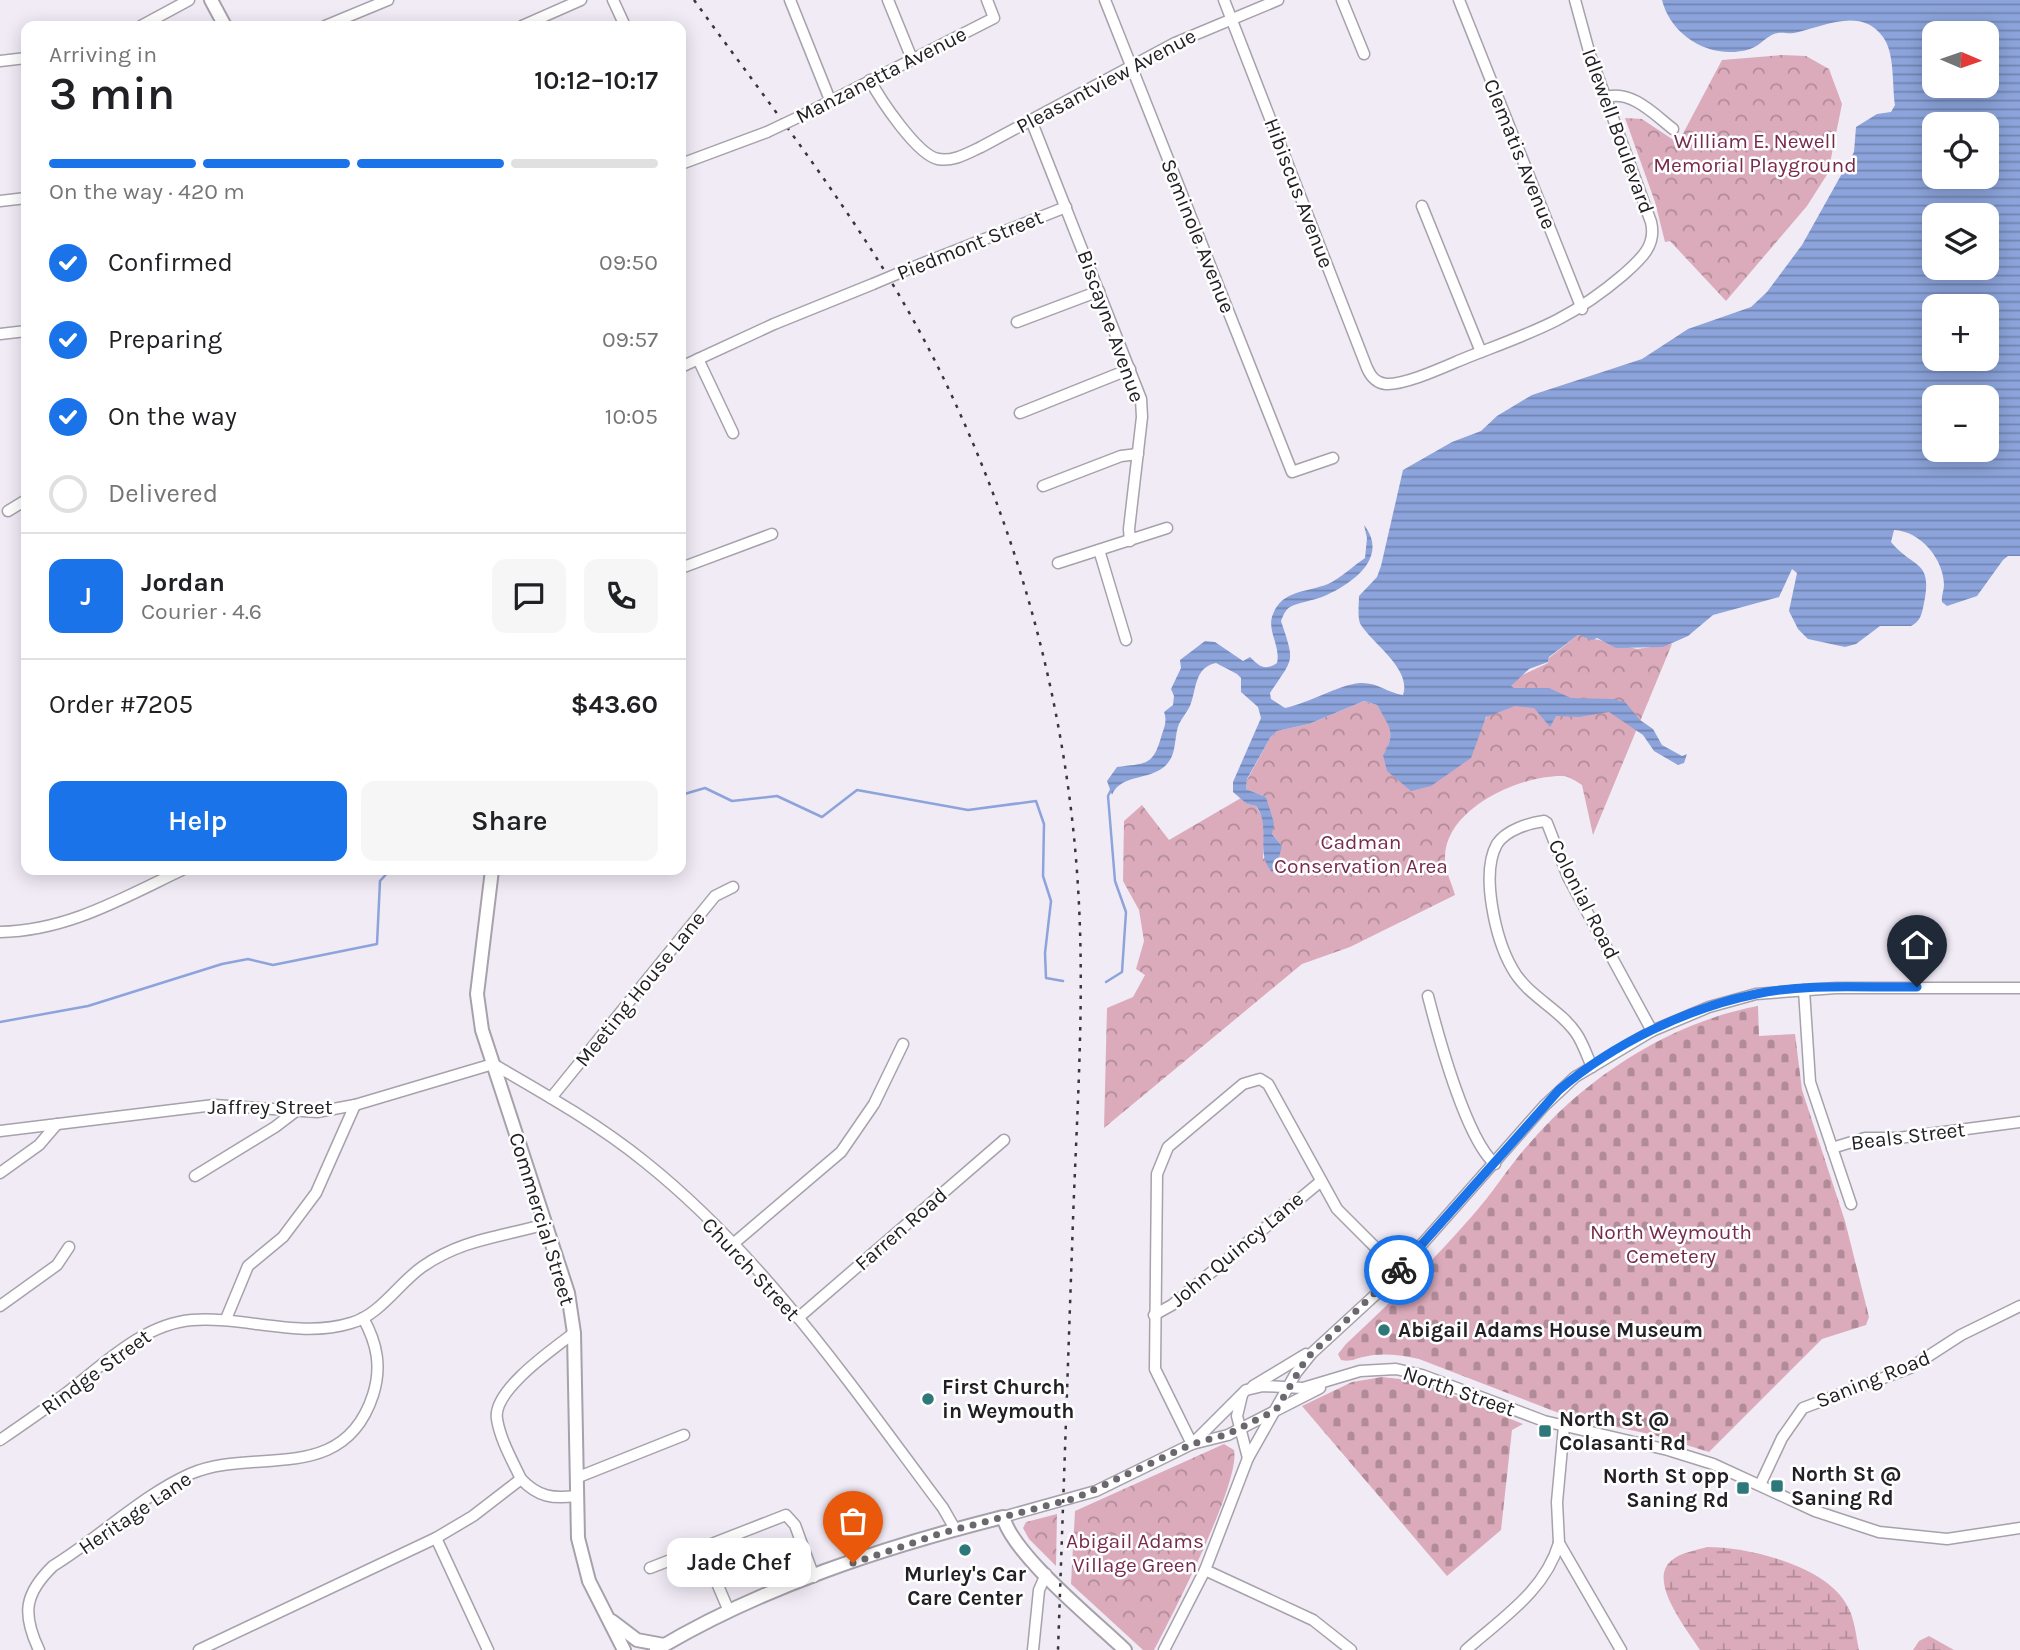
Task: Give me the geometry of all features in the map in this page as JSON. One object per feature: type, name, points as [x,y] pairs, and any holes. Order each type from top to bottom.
[{"type":"main road","points":[[211,0],[222,21]]},
{"type":"main road","name":"Commercial Street","points":[[491,875],[477,993],[482,1030],[568,1293],[573,1333],[578,1538],[589,1581],[624,1650]]},
{"type":"main road","points":[[1003,1517],[1015,1541],[1125,1650]]},
{"type":"main road","name":"North Street","points":[[660,1648],[728,1609],[955,1529],[1003,1517]]},
{"type":"main road","points":[[609,1620],[637,1640],[660,1648]]},
{"type":"main road","points":[[609,1620],[612,1650]]},
{"type":"street","points":[[150,21],[189,0]]},
{"type":"street","points":[[337,21],[388,0]]},
{"type":"street","points":[[533,21],[581,0]]},
{"type":"street","points":[[613,0],[623,21]]},
{"type":"street","points":[[790,0],[831,100]]},
{"type":"street","points":[[888,0],[912,59]]},
{"type":"street","name":"Manzanetta Avenue","points":[[686,159],[767,132],[994,18],[988,0]]},
{"type":"street","name":"Seminole Avenue","points":[[1105,0],[1292,472],[1334,458]]},
{"type":"street","name":"Hibiscus Avenue","points":[[1224,0],[1367,368],[1379,382]]},
{"type":"street","name":"Pleasantview Avenue","points":[[870,80],[917,146],[935,158],[951,159],[967,154],[1130,66],[1231,18],[1278,0]]},
{"type":"street","points":[[1342,0],[1364,54]]},
{"type":"street","name":"Clematis Avenue","points":[[1459,0],[1581,309]]},
{"type":"street","name":"Idlewell Boulevard","points":[[1379,382],[1393,383],[1552,325],[1581,309],[1635,264],[1648,249],[1653,236],[1651,222],[1590,55],[1575,0]]},
{"type":"street","points":[[0,61],[21,59]]},
{"type":"street","points":[[1606,97],[1618,96],[1636,102],[1673,129]]},
{"type":"street","name":"Biscayne Avenue","points":[[1031,120],[1142,404],[1130,541]]},
{"type":"street","points":[[0,201],[21,199]]},
{"type":"street","points":[[1422,206],[1481,352]]},
{"type":"street","name":"Piedmont Street","points":[[686,365],[774,324],[1066,207]]},
{"type":"street","points":[[1017,322],[1099,291]]},
{"type":"street","points":[[0,334],[21,332]]},
{"type":"street","points":[[698,359],[733,433]]},
{"type":"street","points":[[1020,413],[1130,369]]},
{"type":"street","points":[[1044,486],[1121,456],[1138,454]]},
{"type":"street","points":[[8,511],[21,503]]},
{"type":"street","points":[[1058,563],[1167,528]]},
{"type":"street","points":[[686,566],[772,534]]},
{"type":"street","points":[[1099,550],[1126,640]]},
{"type":"street","name":"Colonial Road","points":[[1592,1067],[1576,1033],[1530,991],[1512,970],[1494,916],[1489,867],[1497,845],[1521,827],[1544,821],[1547,823],[1569,877],[1652,1031]]},
{"type":"street","points":[[0,932],[19,932],[72,921],[171,875]]},
{"type":"street","name":"Meeting House Lane","points":[[551,1098],[715,896],[733,887]]},
{"type":"street","points":[[1248,1458],[1240,1428],[1238,1405],[1246,1390],[1319,1346],[1361,1310],[1399,1271],[1552,1098],[1592,1067],[1652,1031],[1709,1007],[1756,994],[1804,989],[2020,988]]},
{"type":"street","name":"Beals Street","points":[[1804,989],[1810,1082],[1832,1148],[1865,1138],[1898,1138],[2020,1122]]},
{"type":"street","points":[[1428,996],[1457,1093],[1485,1152],[1495,1164]]},
{"type":"street","points":[[733,1244],[841,1153],[874,1104],[903,1044]]},
{"type":"street","name":"Church Street","points":[[493,1063],[551,1098],[646,1163],[733,1244],[797,1318],[943,1508],[955,1529]]},
{"type":"street","name":"Jaffrey Street","points":[[0,1131],[214,1105],[317,1112],[355,1105],[493,1063]]},
{"type":"street","points":[[1192,1444],[1155,1369],[1159,1163],[1168,1147],[1243,1084],[1260,1079],[1268,1084],[1337,1209],[1399,1271]]},
{"type":"street","points":[[226,1319],[248,1266],[283,1237],[316,1193],[355,1105]]},
{"type":"street","points":[[195,1176],[296,1111]]},
{"type":"street","points":[[0,1173],[38,1145],[57,1124]]},
{"type":"street","name":"Farren Road","points":[[797,1318],[1004,1140]]},
{"type":"street","points":[[1832,1148],[1851,1204]]},
{"type":"street","name":"John Quincy Lane","points":[[1154,1314],[1172,1305],[1320,1182]]},
{"type":"street","name":"Rindge Street","points":[[0,1440],[151,1331],[181,1322],[226,1319],[311,1329],[336,1327],[363,1318],[421,1268],[460,1246],[480,1238],[546,1224]]},
{"type":"street","points":[[0,1306],[57,1265],[69,1247]]},
{"type":"street","name":"Saning Road","points":[[1760,1485],[1782,1438],[1803,1408],[1910,1368],[1961,1335],[2020,1306]]},
{"type":"street","name":"Heritage Lane","points":[[40,1650],[30,1630],[27,1614],[31,1595],[40,1579],[53,1566],[186,1476],[221,1465],[305,1458],[328,1448],[349,1433],[371,1401],[377,1379],[375,1346],[363,1318]]},
{"type":"street","points":[[573,1333],[514,1383],[497,1406],[496,1418],[521,1479],[542,1496],[555,1499],[576,1496]]},
{"type":"street","points":[[1164,1650],[1205,1570],[1248,1458],[1287,1388],[1319,1346]]},
{"type":"street","name":"North Street","points":[[1192,1444],[1246,1390],[1263,1386],[1311,1387],[1374,1369],[1410,1371],[1564,1426],[1681,1453],[1834,1519],[1900,1536],[1947,1539],[2020,1528]]},
{"type":"street","name":"North Street","points":[[1003,1517],[1086,1494],[1192,1444],[1214,1440],[1339,1378]]},
{"type":"street","points":[[1466,1650],[1534,1591],[1553,1563],[1559,1543],[1557,1502],[1564,1426]]},
{"type":"street","points":[[576,1478],[684,1435]]},
{"type":"street","points":[[199,1650],[436,1538],[473,1516],[521,1479]]},
{"type":"street","points":[[650,1568],[786,1516],[796,1525],[814,1577]]},
{"type":"street","points":[[436,1538],[488,1650]]},
{"type":"street","points":[[1559,1543],[1621,1650]]},
{"type":"street","points":[[702,1548],[728,1609]]},
{"type":"street","points":[[1205,1570],[1313,1620],[1351,1650]]},
{"type":"street","points":[[1033,1650],[1039,1590],[1046,1574]]},
{"type":"green space","name":"William E. Newell Memorial Playground","points":[[1782,55],[1806,56],[1829,69],[1842,104],[1828,173],[1807,206],[1726,301],[1670,241],[1665,242],[1655,202],[1625,118],[1642,119],[1678,143],[1722,60]]},
{"type":"green space","name":"Cadman Conservation Area","points":[[1578,635],[1637,649],[1672,644],[1593,835],[1582,785],[1568,777],[1546,777],[1527,781],[1488,798],[1457,824],[1448,841],[1445,863],[1455,895],[1350,947],[1302,964],[1104,1128],[1107,1008],[1133,997],[1145,975],[1136,969],[1144,941],[1139,910],[1123,881],[1124,821],[1142,805],[1169,840],[1241,798],[1247,804],[1256,806],[1264,820],[1263,859],[1282,846],[1272,834],[1266,797],[1246,789],[1247,780],[1270,738],[1277,731],[1309,724],[1364,701],[1377,705],[1390,729],[1390,740],[1383,755],[1484,721],[1516,678],[1548,663],[1549,658]]},
{"type":"green space","name":"North Weymouth Cemetery","points":[[1758,1006],[1759,1036],[1795,1034],[1802,1090],[1845,1221],[1869,1317],[1866,1325],[1822,1339],[1709,1452],[1654,1435],[1569,1417],[1419,1359],[1384,1354],[1341,1360],[1338,1354],[1346,1344],[1442,1249],[1480,1207],[1529,1144],[1577,1096],[1632,1056],[1662,1039],[1726,1014]]},
{"type":"green space","points":[[1382,1377],[1418,1381],[1523,1424],[1512,1430],[1501,1530],[1447,1576],[1302,1406],[1352,1382]]},
{"type":"green space","name":"Abigail Adams Village Green","points":[[1224,1444],[1234,1450],[1233,1466],[1217,1518],[1154,1650],[1143,1650],[1071,1584],[1075,1511]]},
{"type":"green space","name":"Abigail Adams Village Green","points":[[1057,1514],[1056,1566],[1029,1539],[1023,1528],[1026,1522]]},
{"type":"green space","points":[[1707,1547],[1765,1555],[1806,1570],[1823,1580],[1838,1593],[1848,1607],[1859,1650],[1700,1650],[1672,1606],[1664,1581],[1665,1570],[1674,1558]]},
{"type":"green space","points":[[1929,1636],[1954,1650],[1913,1650],[1919,1641]]},
{"type":"water","points":[[1662,0],[2020,0],[2020,556],[2008,556],[2003,560],[1977,596],[1947,606],[1942,602],[1944,585],[1940,566],[1929,548],[1913,536],[1894,530],[1891,542],[1919,566],[1926,579],[1922,613],[1911,626],[1880,626],[1856,644],[1845,647],[1808,639],[1798,629],[1789,611],[1797,573],[1792,569],[1779,597],[1713,615],[1688,636],[1663,647],[1616,648],[1597,638],[1592,640],[1578,635],[1549,657],[1548,662],[1529,669],[1511,686],[1549,688],[1571,698],[1613,699],[1625,702],[1640,720],[1653,729],[1662,745],[1682,756],[1687,754],[1684,763],[1678,765],[1654,751],[1643,735],[1609,712],[1579,717],[1556,716],[1550,727],[1534,708],[1515,706],[1486,717],[1471,758],[1431,786],[1411,791],[1387,771],[1383,755],[1390,741],[1390,730],[1377,705],[1364,701],[1309,724],[1277,731],[1270,738],[1247,779],[1246,789],[1266,797],[1274,823],[1272,834],[1282,846],[1276,868],[1272,872],[1264,856],[1261,814],[1256,806],[1247,804],[1233,792],[1233,782],[1261,718],[1258,707],[1241,692],[1241,678],[1216,663],[1204,669],[1197,680],[1190,706],[1179,724],[1172,756],[1166,765],[1150,774],[1124,782],[1112,795],[1107,781],[1117,767],[1148,761],[1156,752],[1165,726],[1164,712],[1173,705],[1174,696],[1171,689],[1181,668],[1180,660],[1205,641],[1215,642],[1243,661],[1250,657],[1266,667],[1277,663],[1271,620],[1277,606],[1289,596],[1333,581],[1365,558],[1367,538],[1364,525],[1371,537],[1372,548],[1364,569],[1333,592],[1294,605],[1284,613],[1281,621],[1289,645],[1290,659],[1270,693],[1271,699],[1285,708],[1360,683],[1372,684],[1403,695],[1404,685],[1397,666],[1361,625],[1358,611],[1359,596],[1377,577],[1381,566],[1403,470],[1452,442],[1481,431],[1497,416],[1532,395],[1642,359],[1688,329],[1751,307],[1767,292],[1802,245],[1854,152],[1856,127],[1877,114],[1891,112],[1895,105],[1890,52],[1883,37],[1864,22],[1841,21],[1794,33],[1778,33],[1750,49],[1736,52],[1708,49],[1695,43],[1674,25]]},
{"type":"waterway","points":[[686,794],[705,788],[732,801],[777,796],[822,817],[857,790],[968,810],[1036,801],[1044,824],[1043,876],[1051,901],[1045,953],[1046,978],[1063,981]]},
{"type":"waterway","points":[[1106,982],[1122,972],[1126,912],[1115,881],[1108,796],[1112,788]]},
{"type":"waterway","points":[[0,1022],[88,1006],[222,964],[248,959],[273,965],[377,944],[380,881],[385,875]]},
{"type":"railway","points":[[694,0],[854,223],[884,269],[937,365],[992,490],[1034,619],[1050,685],[1072,819],[1081,970],[1058,1650]]},
{"type":"way so far","points":[[853,1563],[942,1533],[1076,1498],[1192,1444],[1214,1440],[1276,1410],[1289,1383],[1306,1359],[1361,1310],[1399,1270]]},
{"type":"place","name":"Abigail Adams House Museum","points":[[1384,1330]]},
{"type":"place","name":"First Church in Weymouth","points":[[928,1399]]},
{"type":"place","name":"North St @ Colasanti Rd","points":[[1545,1431]]},
{"type":"place","name":"North St @ Saning Rd","points":[[1777,1486]]},
{"type":"place","name":"North St opp Saning Rd","points":[[1743,1488]]},
{"type":"place","name":"Murley's Car Care Center","points":[[965,1550]]},
{"type":"place","name":"Jade Chef","points":[[853,1563]]},
{"type":"route","points":[[1399,1270],[1559,1090],[1575,1077],[1652,1031],[1709,1007],[1756,994],[1804,989],[1917,987]]}]
